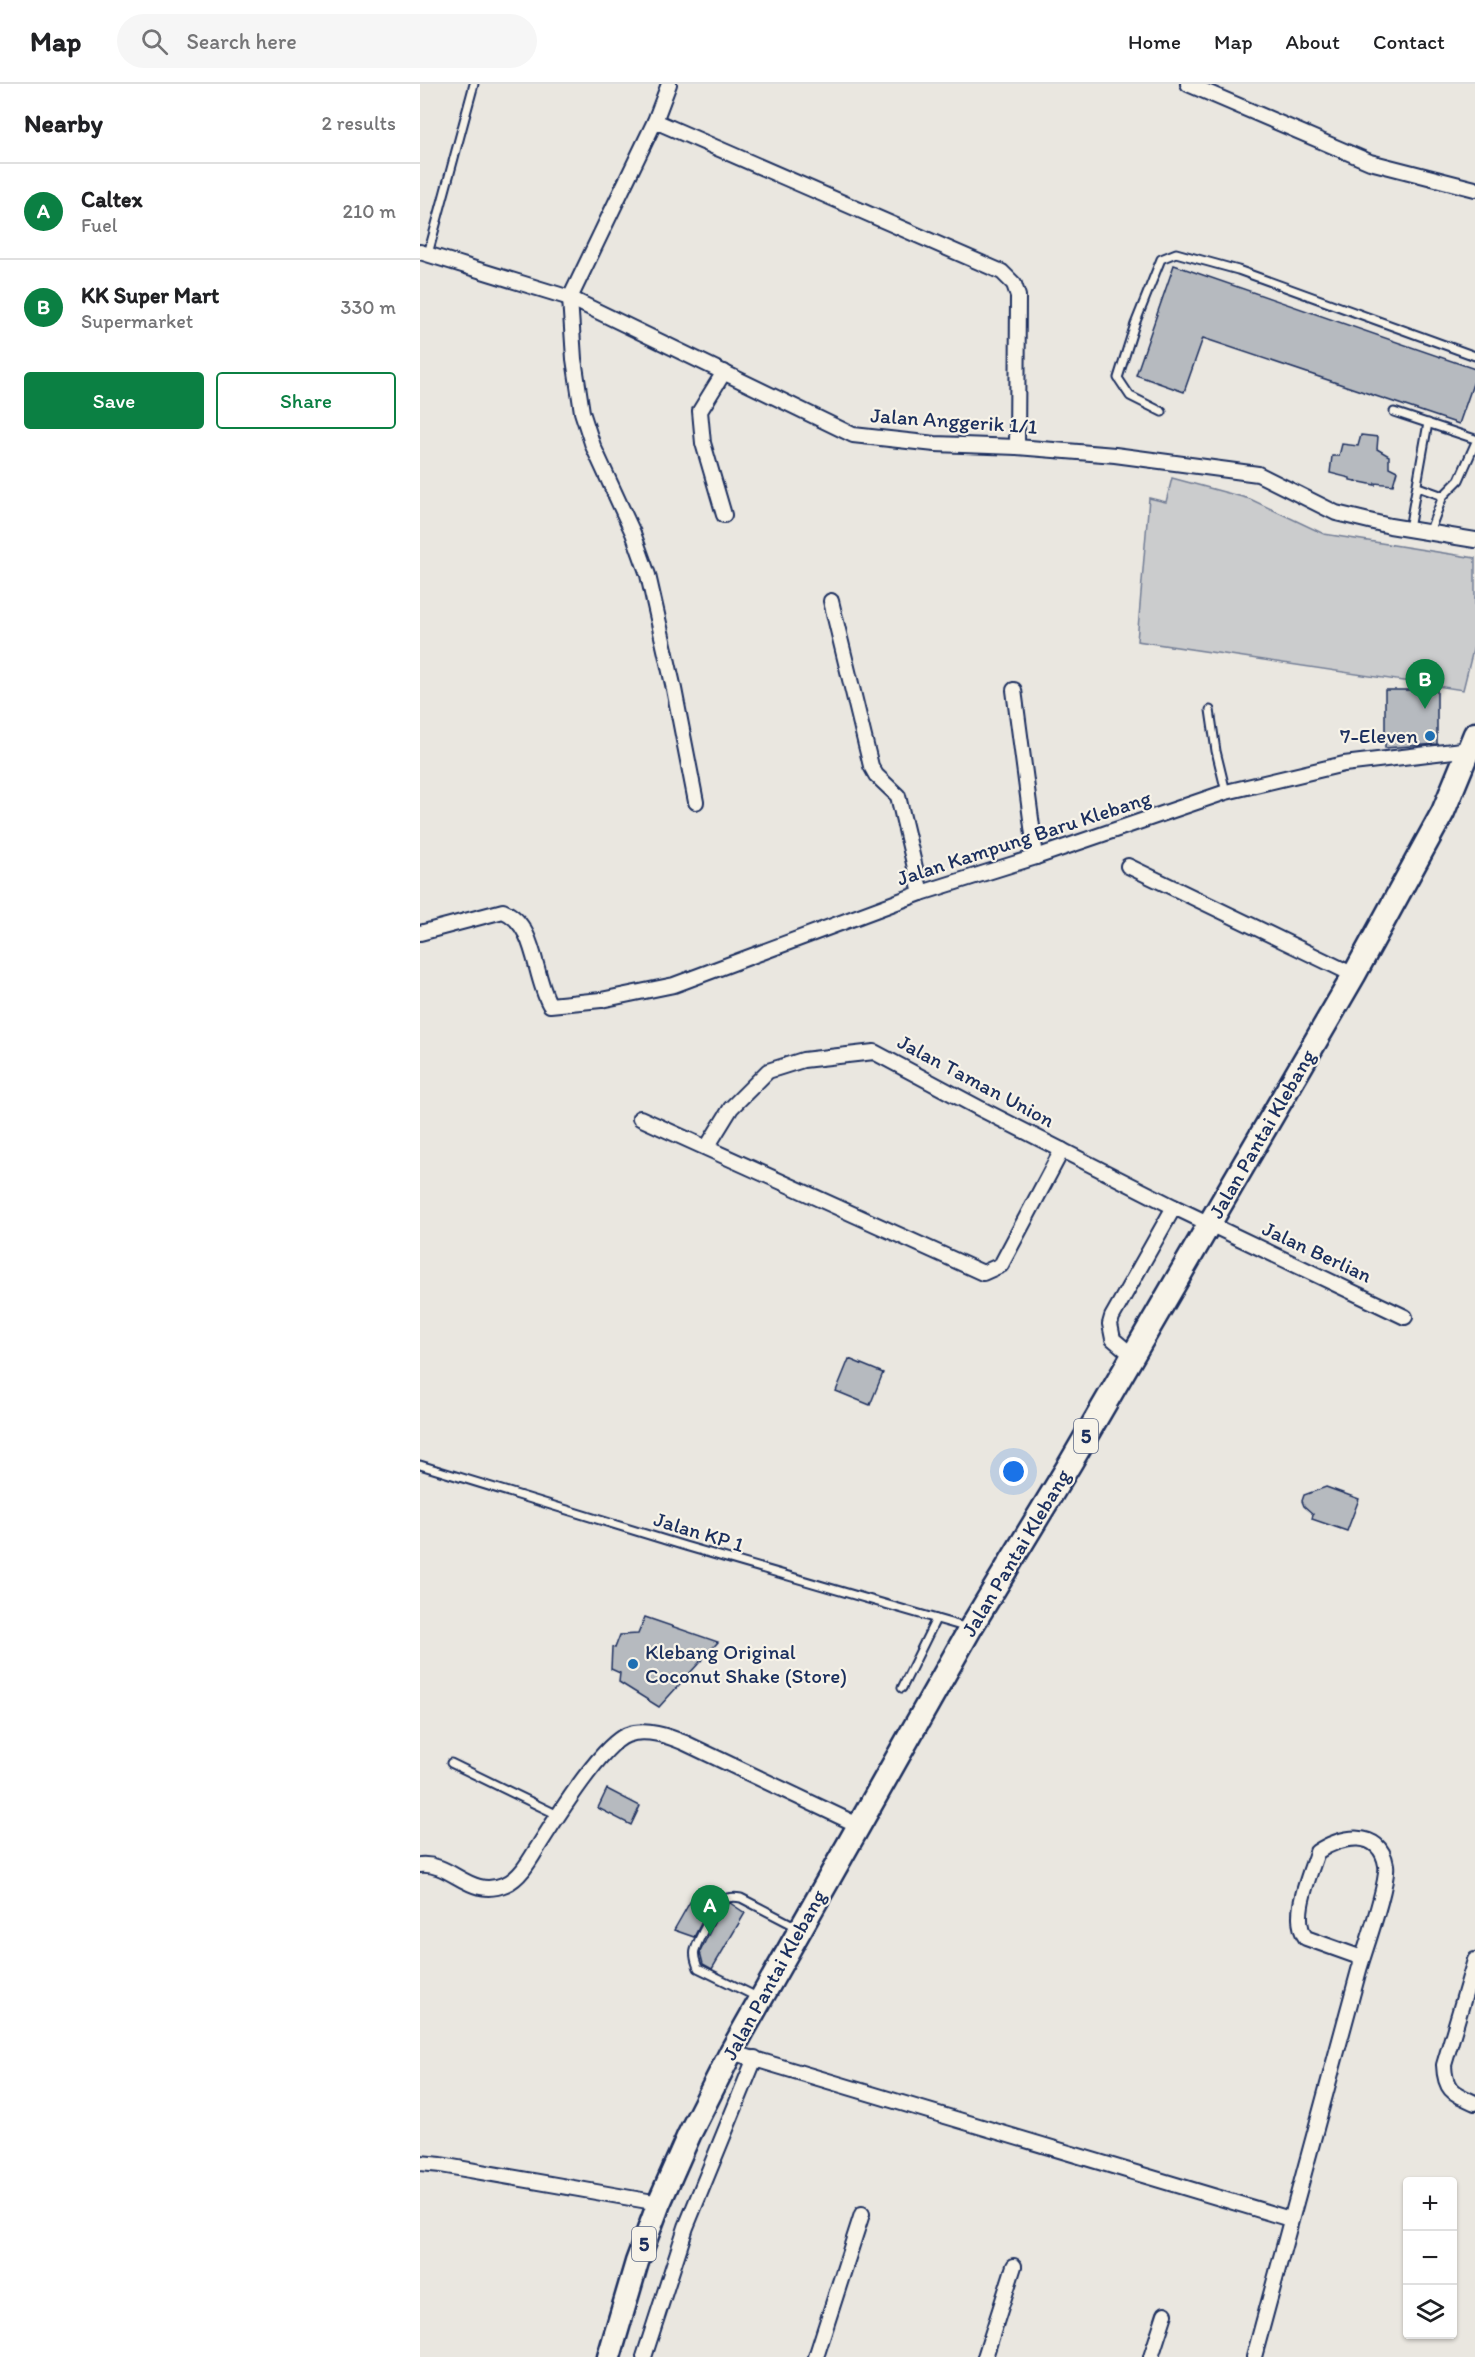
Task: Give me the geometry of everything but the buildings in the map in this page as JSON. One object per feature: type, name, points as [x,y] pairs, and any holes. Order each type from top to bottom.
[{"type":"highway","name":"Jalan Pantai Klebang","points":[[609,2357],[637,2262],[659,2204],[689,2135],[759,1998],[860,1826],[970,1629],[1210,1225],[1354,975],[1443,812],[1472,741]]},
{"type":"street","points":[[669,84],[655,121],[570,298],[574,359],[582,412],[593,446],[633,533],[648,575],[674,688],[696,802]]},
{"type":"street","points":[[1188,84],[1370,162],[1475,189]]},
{"type":"street","points":[[655,121],[1002,272],[1014,284],[1018,297],[1017,447]]},
{"type":"street","name":"Jalan Anggerik 1/1","points":[[424,253],[570,298],[853,435],[934,444],[1017,447],[1115,455],[1258,474],[1336,513],[1428,533],[1475,540]]},
{"type":"street","points":[[724,372],[700,411],[703,443],[724,515]]},
{"type":"street","points":[[831,601],[872,766],[876,776],[898,796],[921,893]]},
{"type":"street","points":[[1014,690],[1036,857]]},
{"type":"street","name":"Jalan Kampung Baru Klebang","points":[[420,933],[503,911],[514,916],[526,935],[542,992],[550,1005],[601,1000],[674,985],[921,893],[1036,857],[1226,792],[1344,764],[1472,741]]},
{"type":"street","points":[[1128,866],[1354,975]]},
{"type":"street","name":"Jalan Taman Union","points":[[707,1147],[731,1108],[768,1071],[803,1060],[874,1052],[1210,1225]]},
{"type":"street","points":[[640,1118],[983,1273],[1001,1265],[1062,1150]]},
{"type":"street","points":[[1133,1356],[1113,1339],[1110,1324],[1174,1207]]},
{"type":"street","name":"Jalan Berlian","points":[[1210,1225],[1405,1317]]},
{"type":"street","points":[[420,1865],[438,1867],[461,1881],[478,1887],[493,1888],[509,1883],[526,1866],[558,1815],[612,1743],[628,1734],[647,1732],[664,1735],[685,1743],[860,1826]]},
{"type":"street","points":[[1254,2357],[1362,1958],[1387,1876],[1384,1858],[1372,1843],[1350,1838],[1338,1840],[1317,1852],[1300,1909],[1299,1926],[1306,1938],[1362,1958]]},
{"type":"street","points":[[1475,1960],[1444,2065],[1449,2088],[1475,2103]]},
{"type":"street","points":[[731,2052],[1290,2219]]},
{"type":"street","points":[[644,2357],[686,2227],[755,2058]]},
{"type":"street","points":[[420,2163],[659,2204]]},
{"type":"street","points":[[816,2357],[862,2214]]},
{"type":"street","points":[[985,2357],[1014,2266]]},
{"type":"street","points":[[1151,2357],[1165,2314]]},
{"type":"lane","points":[[424,253],[474,84]]},
{"type":"lane","points":[[1162,412],[1130,396],[1118,378],[1135,324],[1161,259],[1176,253],[1238,270],[1475,356]]},
{"type":"lane","points":[[1394,412],[1475,439]]},
{"type":"lane","points":[[1409,529],[1428,423]]},
{"type":"lane","points":[[1428,533],[1443,496],[1459,480],[1475,444]]},
{"type":"lane","points":[[1418,487],[1443,496]]},
{"type":"lane","points":[[1210,710],[1215,751],[1226,792]]},
{"type":"lane","name":"Jalan KP 1","points":[[420,1465],[970,1629]]},
{"type":"lane","points":[[902,1688],[936,1619]]},
{"type":"lane","points":[[451,1762],[558,1815]]},
{"type":"lane","points":[[759,1998],[699,1968],[695,1960],[694,1951],[716,1908],[723,1900],[732,1897],[741,1898],[800,1928]]},
{"type":"shaded area","points":[[1172,478],[1250,499],[1324,534],[1475,558],[1475,642],[1463,690],[1137,641],[1149,498],[1166,502]]},
{"type":"place","name":"KK Super Mart","points":[[1425,709]]},
{"type":"place","name":"7-Eleven","points":[[1430,736]]},
{"type":"place","name":"Klebang Original Coconut Shake (Store)","points":[[633,1664]]},
{"type":"place","name":"Caltex","points":[[710,1935]]}]
